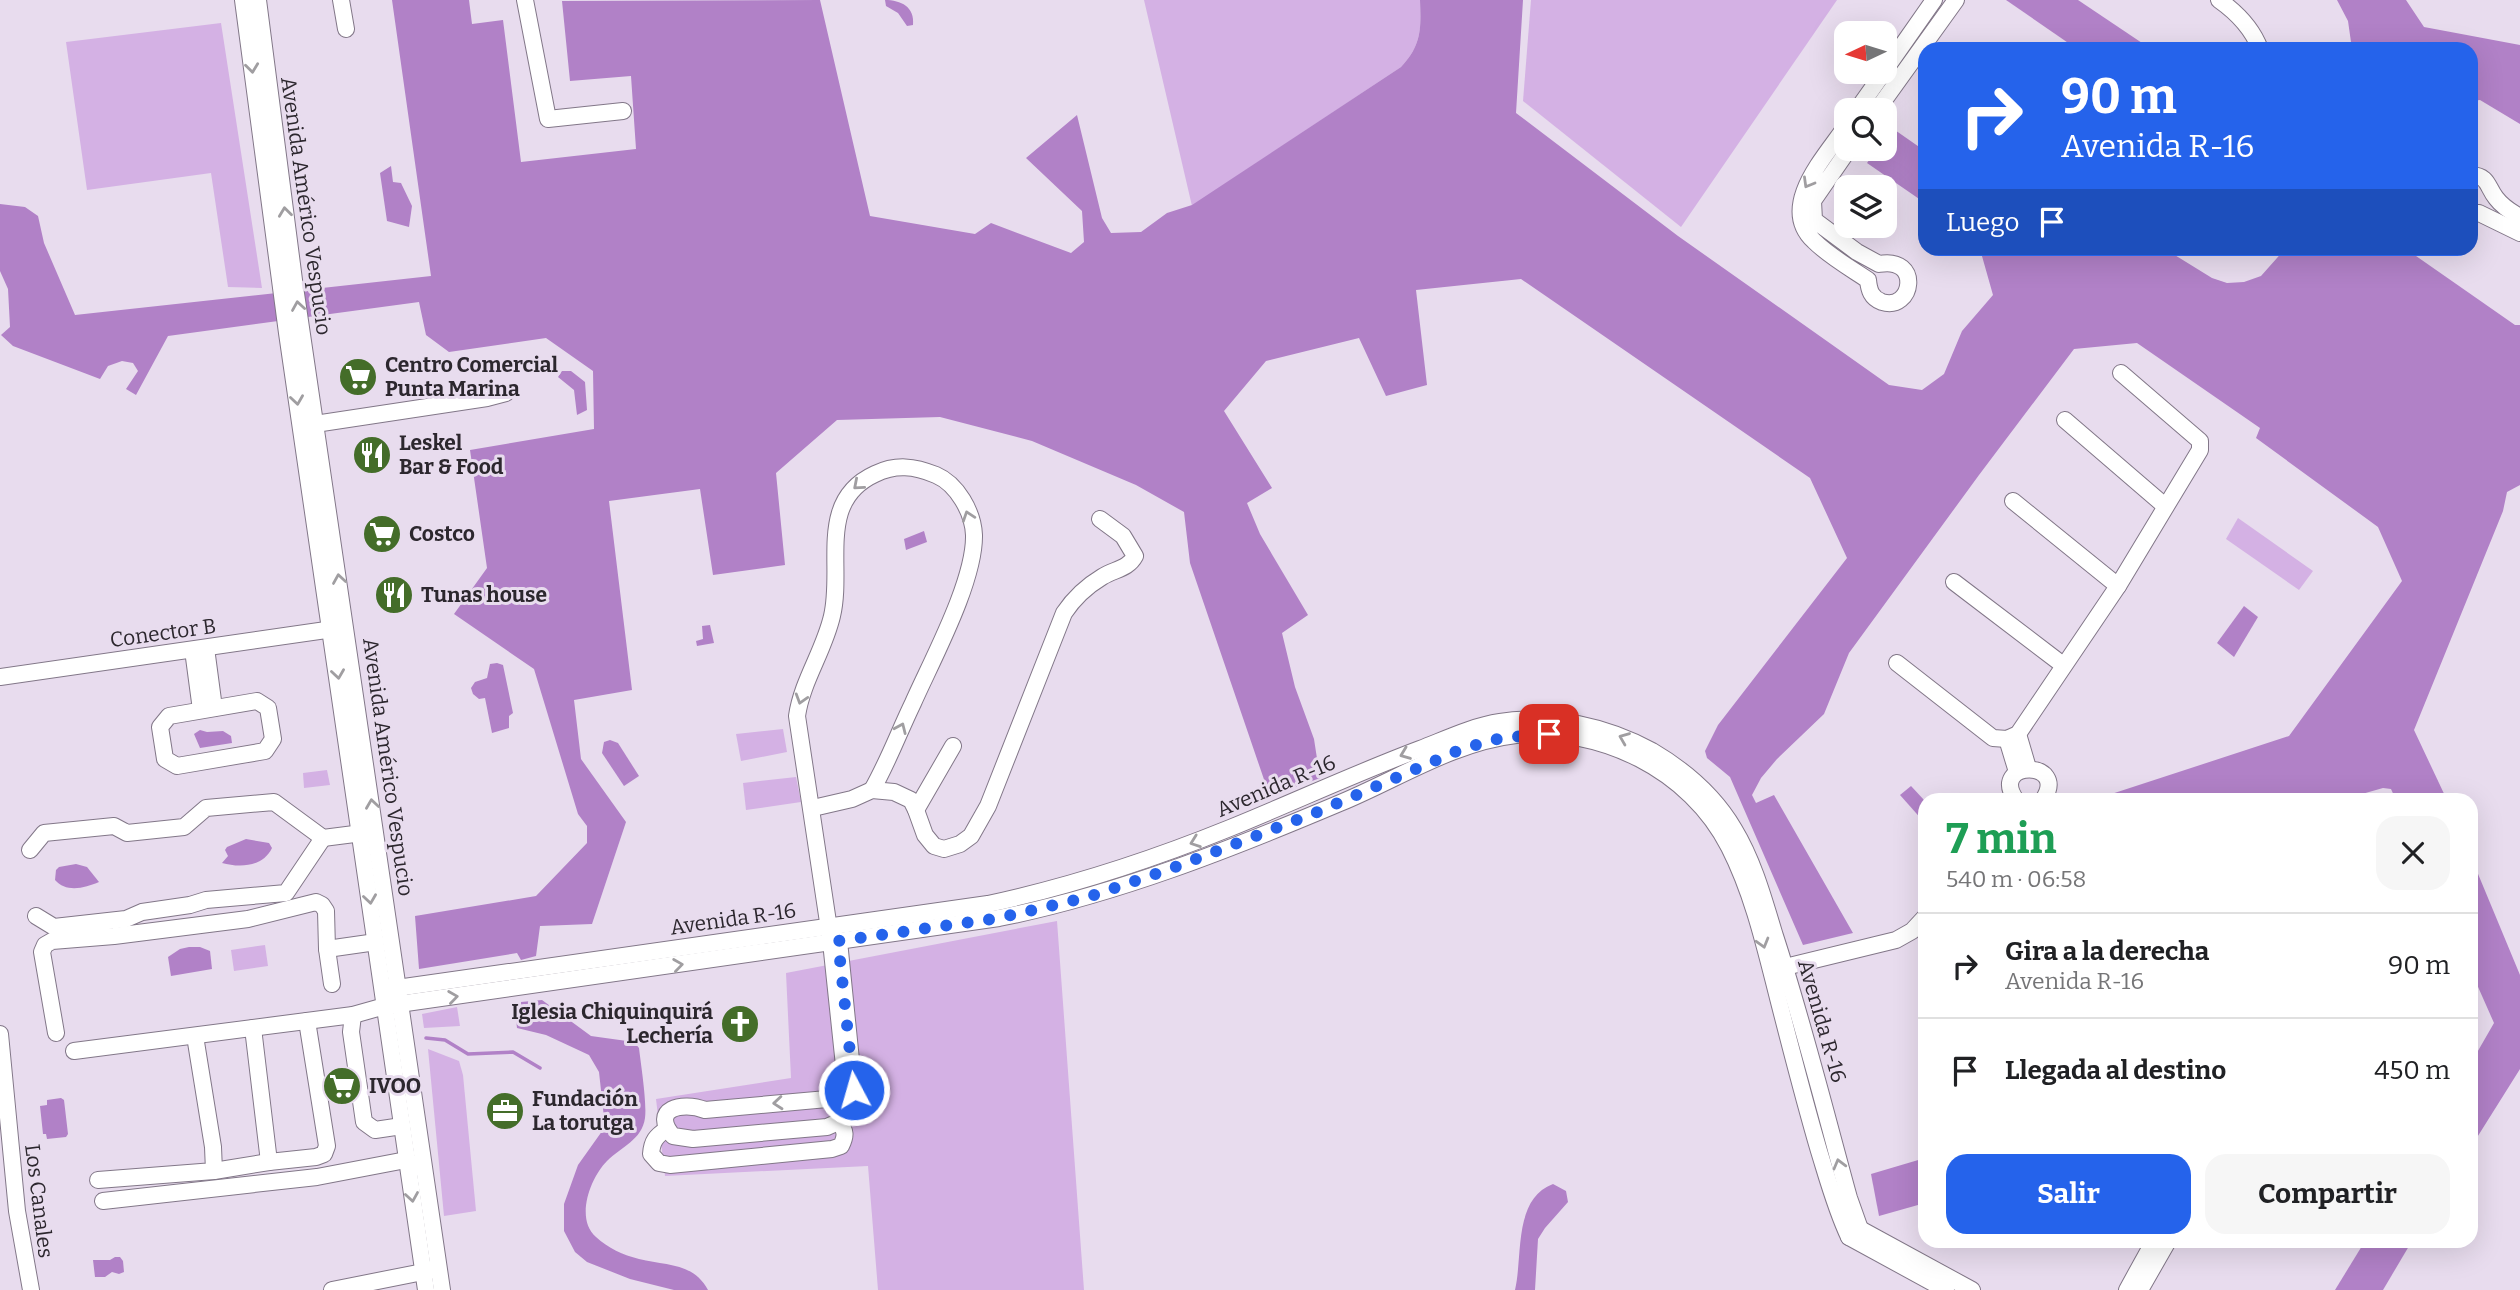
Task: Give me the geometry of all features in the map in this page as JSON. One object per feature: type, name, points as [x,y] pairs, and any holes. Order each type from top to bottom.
[{"type":"street","name":"Avenida Américo Vespucio","points":[[243,0],[295,332],[392,997],[424,1170],[431,1270],[426,1290]]},
{"type":"street","name":"Avenida Américo Vespucio","points":[[258,0],[287,281]]},
{"type":"street","points":[[341,0],[346,29]]},
{"type":"street","points":[[525,0],[548,119],[623,111]]},
{"type":"street","points":[[1897,52],[1934,0]]},
{"type":"street","points":[[1929,42],[1955,0]]},
{"type":"street","points":[[2219,0],[2236,12],[2257,42]]},
{"type":"street","points":[[1907,38],[1918,47]]},
{"type":"street","points":[[1886,98],[1918,57]]},
{"type":"street","points":[[1834,144],[1807,183],[1800,198],[1800,213],[1805,229],[1813,241],[1868,279]]},
{"type":"street","points":[[1841,161],[1813,201],[1814,220],[1857,252],[1879,264],[1889,262],[1900,266],[1907,274],[1909,285],[1905,295],[1896,302],[1886,303],[1876,299],[1869,290],[1868,279],[1879,264]]},
{"type":"street","points":[[2478,176],[2487,181],[2492,194],[2520,217]]},
{"type":"street","points":[[2478,212],[2489,206],[2492,194]]},
{"type":"street","points":[[2478,215],[2520,233]]},
{"type":"street","name":"Avenida Américo Vespucio","points":[[295,332],[316,424],[339,628]]},
{"type":"street","points":[[1897,663],[1993,738],[2013,736],[2118,586],[2202,445],[2121,373]]},
{"type":"street","points":[[316,424],[506,393]]},
{"type":"street","points":[[2064,421],[2165,506]]},
{"type":"street","points":[[833,937],[845,1074],[843,1086],[837,1095],[705,1110],[682,1104],[668,1112],[667,1129],[673,1136],[693,1139],[827,1126],[839,1122],[848,1114],[853,1104],[854,1090],[833,937],[797,716],[799,701],[824,641],[837,594],[835,544],[838,518],[845,498],[867,477],[889,467],[905,466],[948,482],[960,495],[974,533],[965,582],[935,655],[872,790]]},
{"type":"street","points":[[2012,501],[2118,586]]},
{"type":"street","points":[[813,808],[852,799],[872,790],[903,795],[911,800],[925,835],[934,846],[953,848],[971,836],[988,806],[1064,612],[1075,598],[1103,576],[1131,564],[1135,556],[1123,536],[1100,519]]},
{"type":"street","points":[[1954,582],[2063,666]]},
{"type":"street","name":"Conector B","points":[[0,677],[339,628]]},
{"type":"street","points":[[199,649],[208,709]]},
{"type":"street","points":[[257,701],[268,708],[273,739],[265,751],[177,766],[165,759],[160,727],[169,716],[208,709],[257,701]]},
{"type":"street","name":"Avenida R-16","points":[[74,1051],[353,1015],[392,997],[757,945],[999,918],[1088,897],[1170,869],[1315,813],[1424,765],[1484,733],[1549,734],[1578,738],[1629,754],[1678,783],[1710,816],[1728,846],[1778,969],[1800,1086],[1829,1186],[1841,1221],[1855,1233]]},
{"type":"street","points":[[2013,736],[2022,770]]},
{"type":"street","points":[[916,810],[953,746]]},
{"type":"street","points":[[2012,793],[2011,784],[2022,770]]},
{"type":"street","points":[[2022,770],[2037,770],[2044,776],[2048,786],[2046,793]]},
{"type":"street","points":[[30,850],[44,834],[114,825],[127,833],[184,827],[206,808],[274,802],[323,838],[368,832]]},
{"type":"street","name":"Avenida Américo Vespucio","points":[[368,832],[376,942],[392,997],[406,1160],[431,1270],[442,1290]]},
{"type":"street","points":[[36,916],[54,927],[126,919],[142,912],[206,900],[286,893],[323,838]]},
{"type":"street","points":[[56,1033],[42,951],[44,945],[52,941],[248,919],[316,902],[326,911],[332,984]]},
{"type":"street","points":[[1778,969],[1896,940],[1918,925]]},
{"type":"street","points":[[327,948],[376,942]]},
{"type":"street","points":[[353,1015],[351,1032],[364,1122],[375,1130],[402,1126]]},
{"type":"street","points":[[98,1180],[214,1171],[324,1154],[327,1146],[307,1021]]},
{"type":"street","points":[[253,1028],[269,1162]]},
{"type":"street","name":"Los Canales","points":[[0,1034],[17,1212],[31,1290]]},
{"type":"street","points":[[195,1035],[213,1147],[214,1171]]},
{"type":"street","points":[[667,1129],[657,1135],[652,1143],[651,1154],[659,1163],[670,1165],[832,1149],[841,1146],[845,1138],[844,1129],[839,1122]]},
{"type":"street","points":[[103,1202],[317,1177],[406,1160],[424,1170]]},
{"type":"street","points":[[1855,1233],[1946,1290]]},
{"type":"street","points":[[1855,1233],[1972,1290]]},
{"type":"street","points":[[2127,1290],[2150,1248]]},
{"type":"street","points":[[2140,1290],[2164,1248]]},
{"type":"street","points":[[332,1290],[431,1270]]},
{"type":"shaded area","points":[[392,0],[469,0],[472,24],[503,20],[521,162],[636,149],[631,76],[570,81],[562,1],[820,0],[870,216],[975,234],[991,223],[1071,253],[1084,242],[1082,211],[1026,158],[1077,115],[1102,218],[1111,233],[1141,232],[1167,213],[1192,205],[1401,67],[1417,44],[1420,0],[1523,0],[1516,113],[1678,236],[1889,385],[1922,390],[1944,374],[1962,331],[1993,295],[1982,256],[2176,256],[2212,278],[2227,283],[2244,282],[2261,276],[2279,256],[2416,256],[2515,325],[2520,325],[2520,485],[2507,492],[2503,511],[2414,730],[2444,793],[2393,793],[2391,789],[2383,788],[2366,793],[2114,793],[2289,736],[2402,581],[2378,527],[2256,438],[2260,428],[2137,343],[2074,349],[1849,653],[1824,714],[1777,759],[1761,778],[1752,795],[1756,803],[1774,795],[1853,933],[1803,945],[1730,777],[1707,758],[1705,751],[1718,725],[1847,558],[1810,478],[1521,279],[1416,290],[1427,385],[1386,396],[1359,338],[1266,361],[1224,411],[1272,488],[1247,503],[1260,534],[1308,615],[1282,633],[1295,687],[1314,739],[1320,778],[1270,797],[1190,563],[1184,512],[1136,485],[1032,441],[940,417],[837,420],[776,473],[785,565],[713,575],[700,489],[609,501],[632,690],[574,700],[581,759],[626,822],[592,924],[540,926],[536,956],[521,960],[517,953],[419,969],[415,916],[536,896],[587,843],[587,826],[578,814],[534,669],[454,614],[487,568],[470,450],[594,429],[593,371],[546,338],[449,352],[426,335],[419,302],[168,336],[136,395],[126,389],[138,371],[133,363],[122,361],[108,366],[100,379],[13,346],[1,335],[10,327],[8,289],[0,271],[0,204],[25,207],[38,216],[44,243],[75,315],[431,276]]},
{"type":"shaded area","points":[[885,0],[906,6],[912,14],[913,25],[907,26],[898,13],[886,6]]},
{"type":"shaded area","points":[[1144,0],[1420,0],[1420,28],[1417,44],[1401,67],[1192,206]]},
{"type":"shaded area","points":[[1531,0],[1837,0],[1681,227],[1523,101]]},
{"type":"shaded area","points":[[2006,0],[2078,0],[2141,42],[2067,42]]},
{"type":"shaded area","points":[[2337,0],[2406,0],[2424,27],[2520,45],[2520,124],[2478,100],[2478,42],[2351,42],[2348,21]]},
{"type":"shaded area","points":[[221,23],[262,288],[228,287],[211,173],[87,190],[66,42]]},
{"type":"shaded area","points":[[1897,131],[1918,146],[1918,198],[1897,184],[1897,175],[1884,175],[1867,163],[1897,161]]},
{"type":"shaded area","points":[[391,166],[393,182],[401,183],[412,206],[409,227],[387,221],[380,173]]},
{"type":"shaded area","points":[[562,371],[571,371],[585,382],[587,410],[577,415],[574,390],[558,377]]},
{"type":"shaded area","points":[[2238,518],[2313,571],[2299,590],[2226,539]]},
{"type":"shaded area","points":[[924,531],[927,542],[906,550],[904,539]]},
{"type":"shaded area","points":[[2244,606],[2258,617],[2234,657],[2217,643]]},
{"type":"shaded area","points":[[710,625],[714,643],[697,646],[696,641],[703,639],[702,626]]},
{"type":"shaded area","points":[[490,664],[503,665],[513,713],[509,716],[509,728],[492,733],[485,698],[479,699],[471,688],[475,682],[487,678]]},
{"type":"shaded area","points":[[783,729],[787,752],[741,761],[736,734]]},
{"type":"shaded area","points":[[200,730],[223,731],[231,736],[232,743],[200,748],[194,734]]},
{"type":"shaded area","points":[[610,740],[618,743],[639,776],[624,786],[602,753],[604,742]]},
{"type":"shaded area","points":[[327,770],[330,785],[304,788],[303,773]]},
{"type":"shaded area","points":[[796,777],[801,802],[746,810],[743,783]]},
{"type":"shaded area","points":[[1911,786],[1918,794],[1918,815],[1900,795]]},
{"type":"shaded area","points":[[246,839],[269,843],[272,848],[257,862],[236,865],[222,863],[228,856],[225,850],[227,847]]},
{"type":"shaded area","points":[[76,864],[87,867],[99,882],[70,888],[55,880],[59,867]]},
{"type":"shaded area","points":[[2478,874],[2520,975],[2520,1069],[2478,1136],[2478,1051],[2494,1023],[2478,987]]},
{"type":"shaded area","points":[[1057,921],[1084,1290],[878,1290],[868,1166],[665,1176],[656,1099],[791,1078],[786,973]]},
{"type":"shaded area","points":[[265,945],[268,966],[234,971],[231,950]]},
{"type":"shaded area","points":[[189,947],[210,951],[212,969],[171,976],[168,957]]},
{"type":"shaded area","points":[[542,1000],[591,1036],[634,1042],[639,1048],[645,1103],[643,1126],[635,1138],[607,1161],[595,1178],[587,1199],[586,1220],[590,1229],[601,1241],[622,1253],[695,1274],[708,1290],[674,1290],[630,1279],[587,1262],[575,1252],[564,1231],[564,1204],[578,1165],[605,1127],[599,1072],[589,1055],[546,1035],[517,1028],[516,1019],[521,1010],[521,1002]]},
{"type":"shaded area","points":[[457,1007],[460,1026],[424,1028],[422,1014]]},
{"type":"shaded area","points":[[428,1049],[459,1061],[463,1075],[476,1211],[444,1216]]},
{"type":"shaded area","points":[[47,1100],[64,1100],[68,1134],[66,1137],[47,1139],[46,1134],[43,1134],[40,1106],[47,1105]]},
{"type":"shaded area","points":[[1918,1160],[1918,1205],[1879,1216],[1871,1174]]},
{"type":"shaded area","points":[[1553,1184],[1566,1191],[1568,1202],[1538,1239],[1535,1290],[1515,1290],[1526,1215],[1531,1202],[1540,1191]]},
{"type":"shaded area","points":[[2361,1248],[2408,1248],[2383,1290],[2335,1290]]},
{"type":"shaded area","points":[[120,1257],[123,1261],[124,1272],[95,1277],[93,1260],[110,1260]]},
{"type":"waterway","points":[[426,1038],[445,1040],[468,1054],[513,1052],[540,1068]]},
{"type":"place","name":"Centro Comercial Punta Marina","points":[[358,377]]},
{"type":"place","name":"Leskel Bar & Food","points":[[372,455]]},
{"type":"place","name":"Costco","points":[[382,534]]},
{"type":"place","name":"Tunas house","points":[[394,595]]},
{"type":"place","name":"Iglesia Chiquinquirá Lechería","points":[[740,1024]]},
{"type":"place","name":"IVOO","points":[[342,1086]]},
{"type":"place","name":"Fundación La torutga","points":[[505,1111]]},
{"type":"route","points":[[854,1090],[838,941],[999,918],[1088,897],[1170,869],[1315,813],[1462,749],[1518,735],[1549,734]]}]
